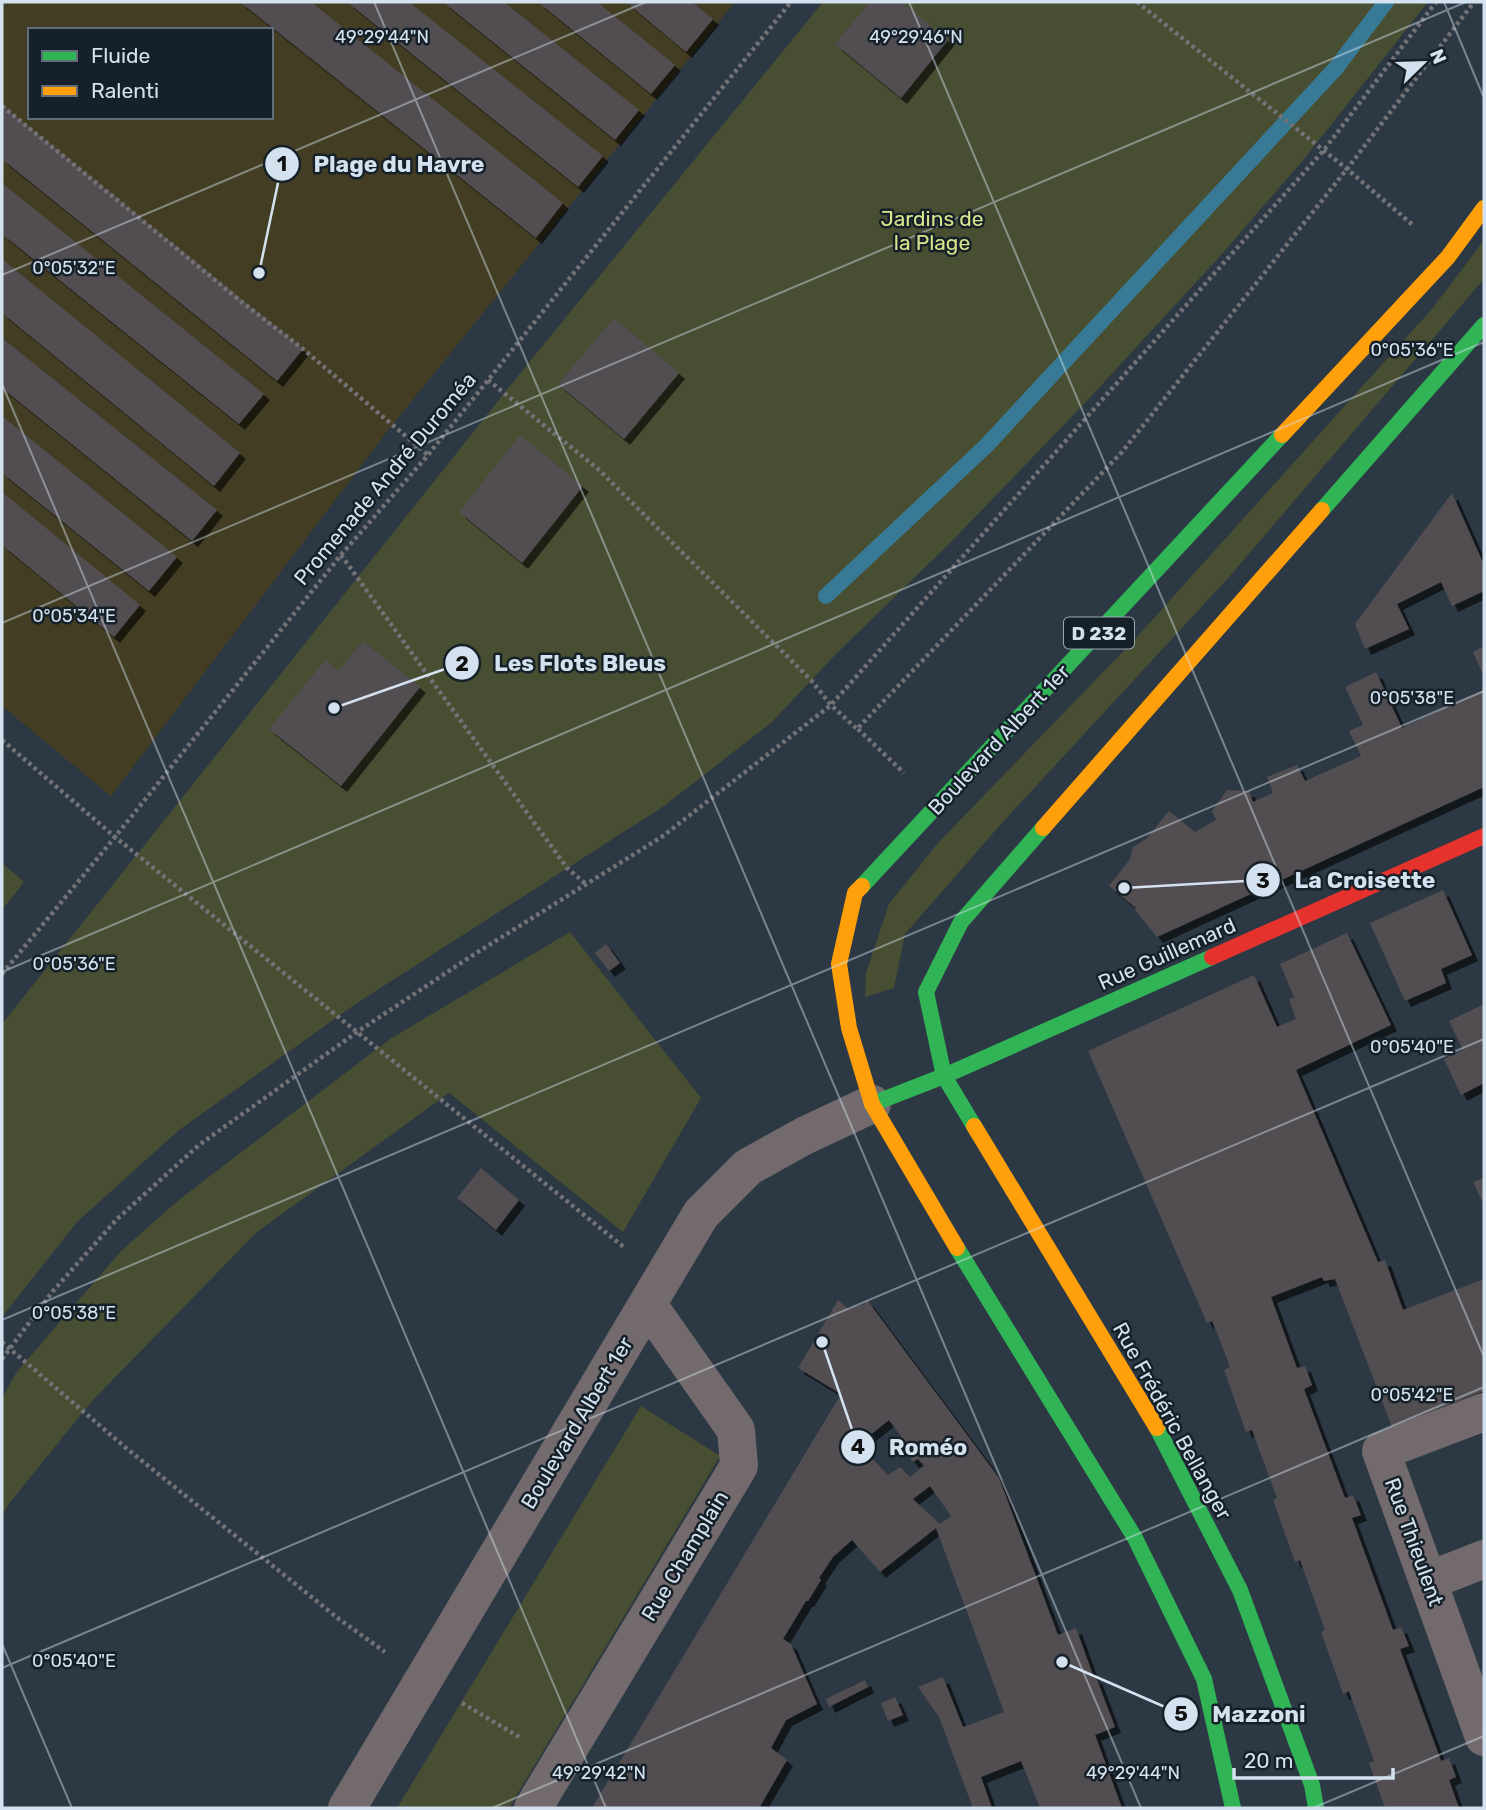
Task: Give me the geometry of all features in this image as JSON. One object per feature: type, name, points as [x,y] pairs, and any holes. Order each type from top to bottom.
[{"type":"main road","name":"Boulevard Albert 1er","points":[[944,1076],[872,1104],[849,1028],[839,964],[855,893],[1448,257],[1484,208]]},
{"type":"main road","points":[[944,1076],[926,992],[961,922],[1484,325]]},
{"type":"main road","name":"Rue Guillemard","points":[[944,1076],[1484,836]]},
{"type":"main road","name":"Rue Frédéric Bellanger","points":[[944,1076],[1162,1436],[1234,1578],[1312,1785],[1316,1808]]},
{"type":"main road","points":[[872,1104],[1008,1334],[1135,1538],[1204,1679],[1233,1808]]},
{"type":"street","name":"Boulevard Albert 1er","points":[[347,1808],[701,1214],[748,1167],[804,1136],[872,1104]]},
{"type":"street","name":"Rue Champlain","points":[[533,1808],[739,1466],[736,1430],[655,1292]]},
{"type":"street","name":"Rue Thieulent","points":[[1483,1731],[1381,1451],[1484,1412]]},
{"type":"street","points":[[1428,1581],[1484,1559]]},
{"type":"path","name":"Promenade André Duroméa","points":[[2,974],[341,555],[428,455],[791,2]]},
{"type":"path","points":[[1138,2],[1391,205]]},
{"type":"path","points":[[2,1359],[53,1291],[117,1219],[199,1146],[356,1032],[663,836],[831,705],[1324,150],[1436,2]]},
{"type":"path","points":[[857,729],[1122,452],[1348,169],[1474,2]]},
{"type":"path","points":[[2,106],[303,349],[428,455]]},
{"type":"path","points":[[488,380],[598,470],[811,680],[831,705],[938,805]]},
{"type":"path","points":[[341,555],[567,868],[587,886]]},
{"type":"path","points":[[2,740],[115,837],[356,1032],[655,1292]]},
{"type":"path","points":[[2,1342],[126,1448],[328,1610],[425,1680],[561,1762]]},
{"type":"green space","name":"Jardins de la Plage","points":[[823,2],[1428,2],[1304,159],[1222,254],[1084,404],[772,722],[664,806],[354,1005],[179,1130],[77,1222],[2,1317],[2,1024],[518,376]]},
{"type":"green space","points":[[1484,240],[1484,279],[1229,577],[1001,824],[905,934],[894,988],[865,997],[866,973],[889,904],[938,843],[1136,638],[1432,309]]},
{"type":"green space","points":[[2,863],[24,882],[2,910]]},
{"type":"green space","points":[[570,932],[701,1098],[623,1232],[449,1093],[257,1232],[91,1402],[2,1516],[2,1398],[16,1373],[121,1251],[180,1199],[390,1039]]},
{"type":"green space","points":[[641,1406],[720,1456],[509,1808],[397,1808]]},
{"type":"sand","points":[[2,2],[735,2],[389,429],[111,796],[2,706]]},
{"type":"building","points":[[240,2],[311,2],[563,203],[536,238]]},
{"type":"building","points":[[347,2],[409,2],[603,156],[578,187]]},
{"type":"building","points":[[443,2],[504,2],[639,110],[615,140]]},
{"type":"building","points":[[538,2],[597,2],[675,65],[651,94]]},
{"type":"building","points":[[626,2],[692,2],[713,19],[686,52]]},
{"type":"building","points":[[870,2],[901,2],[948,40],[901,98],[835,44]]},
{"type":"building","points":[[2,105],[303,349],[277,381],[2,159]]},
{"type":"building","points":[[2,183],[264,394],[239,424],[2,234]]},
{"type":"building","points":[[2,259],[240,453],[214,486],[2,313]]},
{"type":"building","points":[[614,318],[679,373],[624,439],[558,384]]},
{"type":"building","points":[[2,338],[217,510],[192,541],[2,388]]},
{"type":"building","points":[[2,416],[177,557],[149,591],[2,473]]},
{"type":"building","points":[[520,435],[583,486],[522,563],[459,512]]},
{"type":"building","points":[[2,492],[140,605],[114,637],[2,545]]},
{"type":"building","points":[[1452,493],[1484,565],[1484,591],[1452,606],[1441,582],[1397,604],[1409,629],[1365,649],[1355,624]]},
{"type":"building","points":[[363,641],[420,687],[341,786],[269,729],[325,660],[338,671]]},
{"type":"building","points":[[1484,646],[1484,677],[1473,652]]},
{"type":"building","points":[[1376,672],[1402,728],[1484,690],[1484,787],[1157,937],[1136,908],[1109,886],[1130,859],[1133,847],[1146,839],[1169,811],[1195,832],[1216,820],[1212,811],[1227,790],[1249,791],[1253,802],[1273,793],[1267,777],[1297,765],[1305,781],[1361,756],[1349,731],[1363,725],[1345,687]]},
{"type":"building","points":[[1443,890],[1472,955],[1441,969],[1446,983],[1405,1001],[1370,923]]},
{"type":"building","points":[[1347,933],[1391,1025],[1296,1070],[1378,1262],[1385,1260],[1403,1310],[1484,1279],[1484,1391],[1392,1427],[1335,1279],[1324,1281],[1322,1277],[1271,1297],[1297,1368],[1305,1366],[1312,1385],[1304,1389],[1345,1498],[1353,1495],[1361,1515],[1352,1518],[1393,1630],[1401,1627],[1409,1646],[1400,1649],[1441,1761],[1449,1758],[1456,1777],[1449,1780],[1459,1808],[1385,1808],[1369,1763],[1374,1761],[1349,1691],[1343,1694],[1321,1632],[1325,1630],[1300,1560],[1295,1562],[1273,1500],[1277,1498],[1252,1430],[1246,1432],[1224,1370],[1230,1367],[1217,1333],[1212,1321],[1207,1323],[1088,1051],[1254,975],[1277,1027],[1296,1019],[1289,999],[1294,997],[1280,964]]},
{"type":"building","points":[[606,944],[620,963],[609,971],[595,953]]},
{"type":"building","points":[[1484,1004],[1484,1083],[1461,1095],[1444,1059],[1463,1050],[1449,1021]]},
{"type":"building","points":[[481,1168],[519,1200],[496,1230],[457,1198]]},
{"type":"building","points":[[1484,1178],[1484,1205],[1473,1182]]},
{"type":"building","points":[[838,1300],[848,1309],[864,1304],[867,1300],[999,1478],[1058,1635],[1076,1628],[1115,1727],[1095,1735],[1122,1808],[1040,1808],[1021,1761],[981,1777],[992,1808],[973,1808],[939,1717],[918,1687],[943,1677],[963,1727],[1004,1712],[936,1528],[880,1572],[852,1540],[833,1557],[819,1578],[821,1580],[783,1639],[791,1644],[817,1704],[786,1720],[771,1748],[787,1760],[759,1808],[592,1808],[841,1394],[798,1368]],"holes":[[[889,1420],[901,1436],[898,1443],[913,1462],[918,1459],[924,1466],[910,1477],[900,1467],[888,1475],[865,1451],[870,1447],[865,1439]],[[930,1486],[951,1516],[940,1524],[913,1499]]]},
{"type":"building","points":[[865,1680],[868,1687],[829,1707],[826,1699]]},
{"type":"building","points":[[895,1697],[903,1715],[888,1721],[881,1703]]},
{"type":"waterway","points":[[826,596],[986,446],[1336,68],[1386,2]]},
{"type":"traffic: fast","points":[[1322,510],[1484,325]]},
{"type":"traffic: fast","points":[[862,886],[1282,435]]},
{"type":"traffic: fast","points":[[974,1126],[944,1076],[926,992],[961,922],[1043,828]]},
{"type":"traffic: fast","points":[[872,1104],[944,1076],[1212,957]]},
{"type":"traffic: fast","points":[[957,1248],[1135,1538],[1204,1679],[1233,1808]]},
{"type":"traffic: fast","points":[[1157,1428],[1240,1590],[1312,1785],[1316,1808]]},
{"type":"traffic: slow","points":[[1282,435],[1448,257],[1484,208]]},
{"type":"traffic: slow","points":[[1043,828],[1322,510]]},
{"type":"traffic: slow","points":[[862,886],[855,893],[839,964],[849,1028],[872,1104],[957,1248]]},
{"type":"traffic: slow","points":[[974,1126],[1157,1428]]},
{"type":"traffic: jam","points":[[1212,957],[1484,836]]},
{"type":"place","name":"Plage du Havre","points":[[259,273]]},
{"type":"place","name":"Les Flots Bleus","points":[[334,708]]},
{"type":"place","name":"La Croisette","points":[[1124,888]]},
{"type":"place","name":"Roméo","points":[[822,1342]]},
{"type":"place","name":"Mazzoni","points":[[1062,1662]]}]
